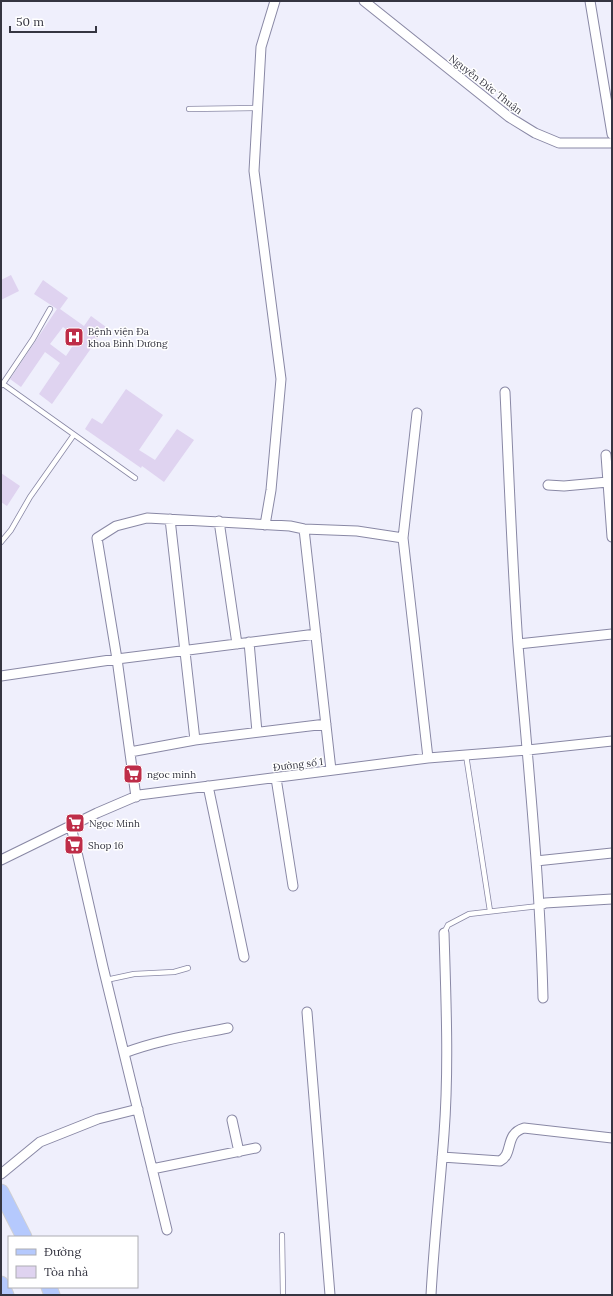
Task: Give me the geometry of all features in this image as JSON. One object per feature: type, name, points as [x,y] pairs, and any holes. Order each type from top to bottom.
[{"type":"main road","points":[[1,1192],[23,1236]]},
{"type":"main road","points":[[1,1284],[6,1295]]},
{"type":"street","points":[[265,525],[271,490],[281,379],[254,171],[261,47],[275,1]]},
{"type":"street","name":"Nguyễn Đức Thuận","points":[[364,1],[510,117],[535,133],[559,143],[612,143]]},
{"type":"street","points":[[590,1],[612,134]]},
{"type":"street","points":[[505,392],[518,644],[528,750],[536,861],[543,998]]},
{"type":"street","points":[[417,413],[403,538],[428,758]]},
{"type":"street","points":[[606,455],[612,537]]},
{"type":"street","points":[[548,485],[564,486],[608,482]]},
{"type":"street","points":[[136,797],[117,659],[97,538],[116,526],[147,518],[219,521],[304,529],[357,531],[403,538]]},
{"type":"street","points":[[170,519],[195,740]]},
{"type":"street","points":[[219,521],[237,644]]},
{"type":"street","points":[[304,529],[331,770]]},
{"type":"street","points":[[1,676],[117,659],[316,634]]},
{"type":"street","points":[[518,644],[612,634]]},
{"type":"street","points":[[249,642],[257,732]]},
{"type":"street","points":[[130,752],[195,740],[326,724]]},
{"type":"street","name":"Đường số 1","points":[[1,860],[71,826],[136,797],[208,786],[428,758],[528,750],[612,741]]},
{"type":"street","points":[[276,778],[293,886]]},
{"type":"street","points":[[208,786],[244,957]]},
{"type":"street","points":[[71,826],[106,980],[167,1230]]},
{"type":"street","points":[[536,861],[612,853]]},
{"type":"street","points":[[539,906],[545,903],[612,899]]},
{"type":"street","points":[[431,1295],[434,1229],[444,1133],[447,1032],[444,933]]},
{"type":"street","points":[[307,1012],[330,1295]]},
{"type":"street","points":[[124,1053],[146,1045],[174,1038],[228,1028]]},
{"type":"street","points":[[1,1174],[40,1142],[98,1119],[138,1109]]},
{"type":"street","points":[[232,1120],[239,1152]]},
{"type":"street","points":[[442,1157],[500,1161],[504,1159],[506,1155],[511,1137],[517,1130],[524,1128],[612,1138]]},
{"type":"street","points":[[152,1169],[256,1148]]},
{"type":"lane","points":[[189,109],[257,108]]},
{"type":"lane","points":[[50,309],[33,339],[2,385],[135,478]]},
{"type":"lane","points":[[1,542],[11,530],[30,497],[73,436]]},
{"type":"lane","points":[[466,755],[490,911]]},
{"type":"lane","points":[[444,933],[448,925],[469,914],[539,906]]},
{"type":"lane","points":[[106,980],[134,974],[174,972],[188,968]]},
{"type":"lane","points":[[282,1235],[283,1295]]},
{"type":"building","points":[[11,275],[19,291],[1,300],[1,280]]},
{"type":"building","points":[[43,280],[68,298],[60,309],[84,326],[91,316],[106,327],[52,404],[39,394],[60,363],[45,352],[21,387],[10,379],[57,309],[34,294]],"holes":[[[63,327],[78,338],[66,356],[50,344]]]},
{"type":"building","points":[[126,389],[163,415],[139,450],[155,460],[177,429],[194,440],[164,482],[85,429],[92,418],[102,424]]},
{"type":"building","points":[[1,473],[20,486],[7,506],[1,502]]},
{"type":"place","name":"Bệnh viện Đa khoa Bình Dương","points":[[74,337]]},
{"type":"place","name":"ngoc minh","points":[[133,774]]},
{"type":"place","name":"Ngọc Minh","points":[[75,823]]},
{"type":"place","name":"Shop 16","points":[[74,845]]}]
